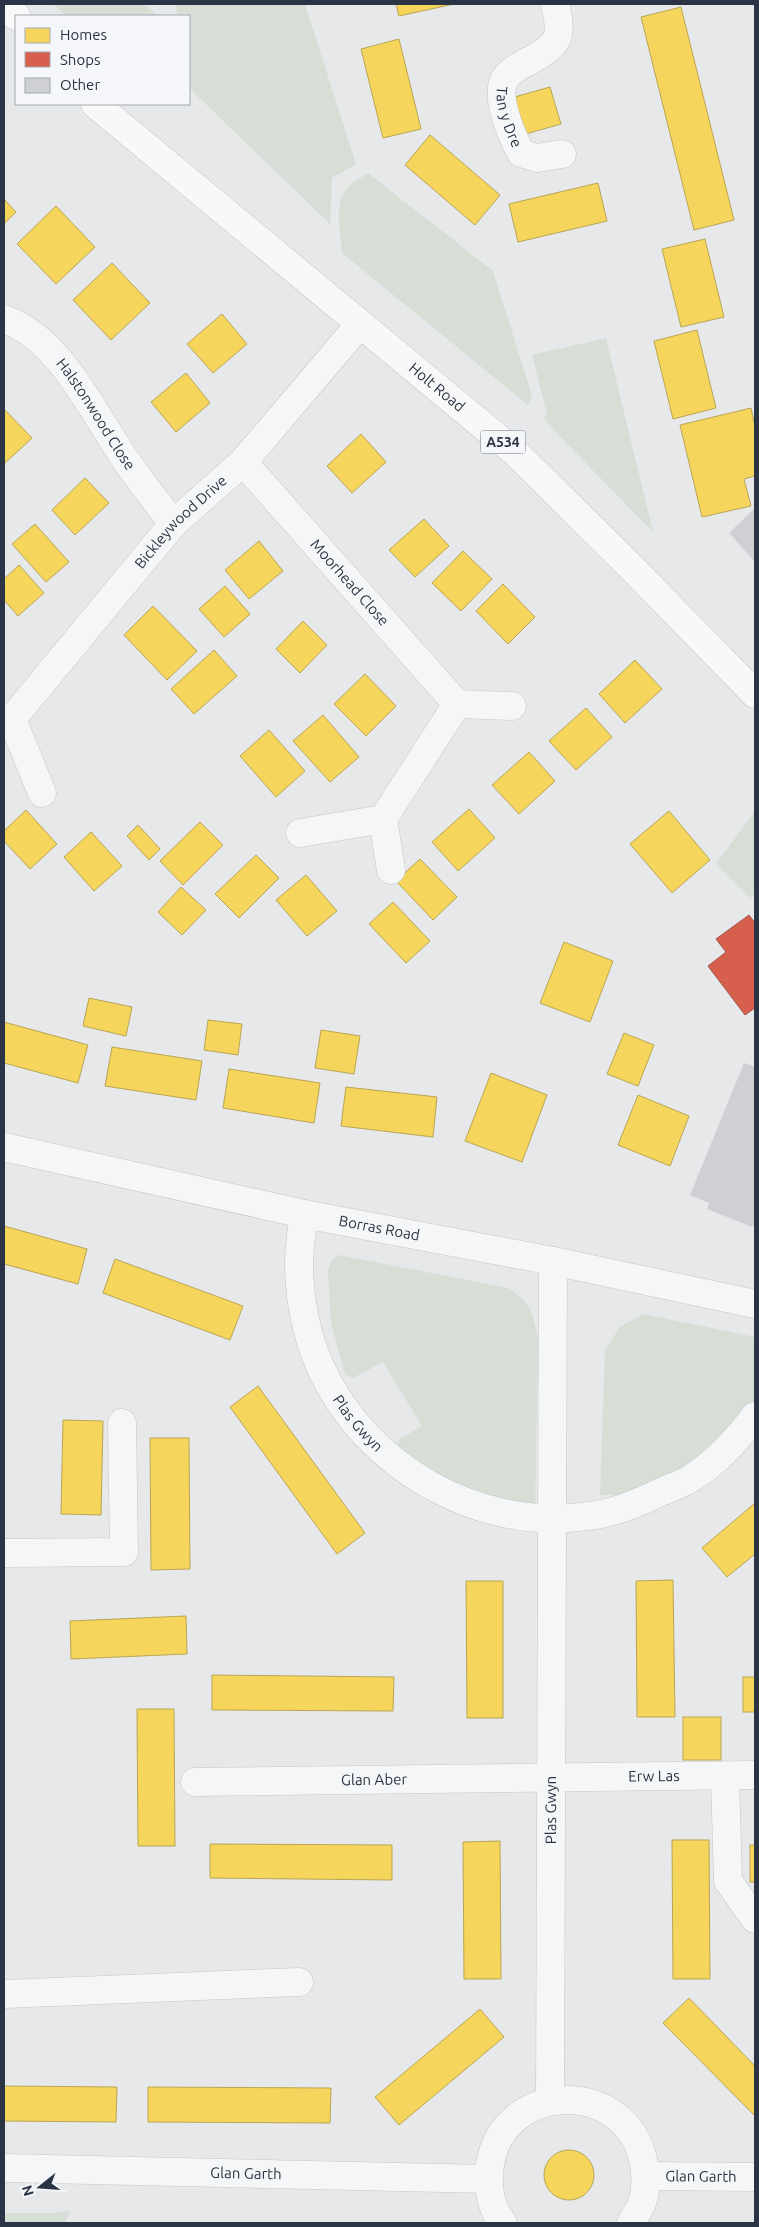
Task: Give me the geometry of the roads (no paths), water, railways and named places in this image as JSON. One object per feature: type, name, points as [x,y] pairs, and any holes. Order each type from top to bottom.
[{"type":"main road","points":[[5,4],[15,15]]},
{"type":"main road","name":"Holt Road","points":[[96,105],[516,453],[636,571],[755,694]]},
{"type":"street","name":"Tan y Dre","points":[[555,4],[558,17],[557,38],[543,53],[521,65],[505,77],[501,97],[512,136],[521,153],[537,158],[562,154]]},
{"type":"street","name":"Halstonwood Close","points":[[4,319],[18,324],[58,358],[126,460],[173,524]]},
{"type":"street","name":"Bickleywood Drive","points":[[8,718],[173,524],[243,462],[360,324]]},
{"type":"street","name":"Moorhead Close","points":[[243,462],[457,704]]},
{"type":"street","points":[[391,870],[383,818],[457,704],[512,706]]},
{"type":"street","points":[[8,718],[42,793]]},
{"type":"street","points":[[300,834],[383,818]]},
{"type":"street","name":"Borras Road","points":[[4,1147],[304,1214],[553,1261],[755,1304]]},
{"type":"street","name":"Plas Gwyn","points":[[304,1214],[299,1262],[303,1311],[320,1366],[345,1410],[380,1451],[418,1480],[472,1505],[522,1517],[552,1519],[588,1516],[630,1507],[690,1479],[734,1443],[755,1416]]},
{"type":"street","name":"Plas Gwyn","points":[[550,2101],[553,1261]]},
{"type":"street","points":[[4,1553],[124,1552],[122,1423]]},
{"type":"street","name":"Erw Las","points":[[551,1778],[755,1775]]},
{"type":"street","points":[[725,1776],[728,1880],[755,1919]]},
{"type":"street","name":"Glan Aber","points":[[195,1782],[551,1778]]},
{"type":"street","points":[[4,1994],[299,1982]]},
{"type":"street","points":[[503,2223],[492,2201],[488,2179],[492,2152],[505,2129],[525,2111],[550,2101],[573,2099],[596,2104],[616,2116],[632,2132],[642,2153],[646,2176],[642,2203],[631,2223]]},
{"type":"street","name":"Glan Garth","points":[[4,2168],[488,2179]]},
{"type":"street","name":"Glan Garth","points":[[646,2176],[755,2178]]}]
